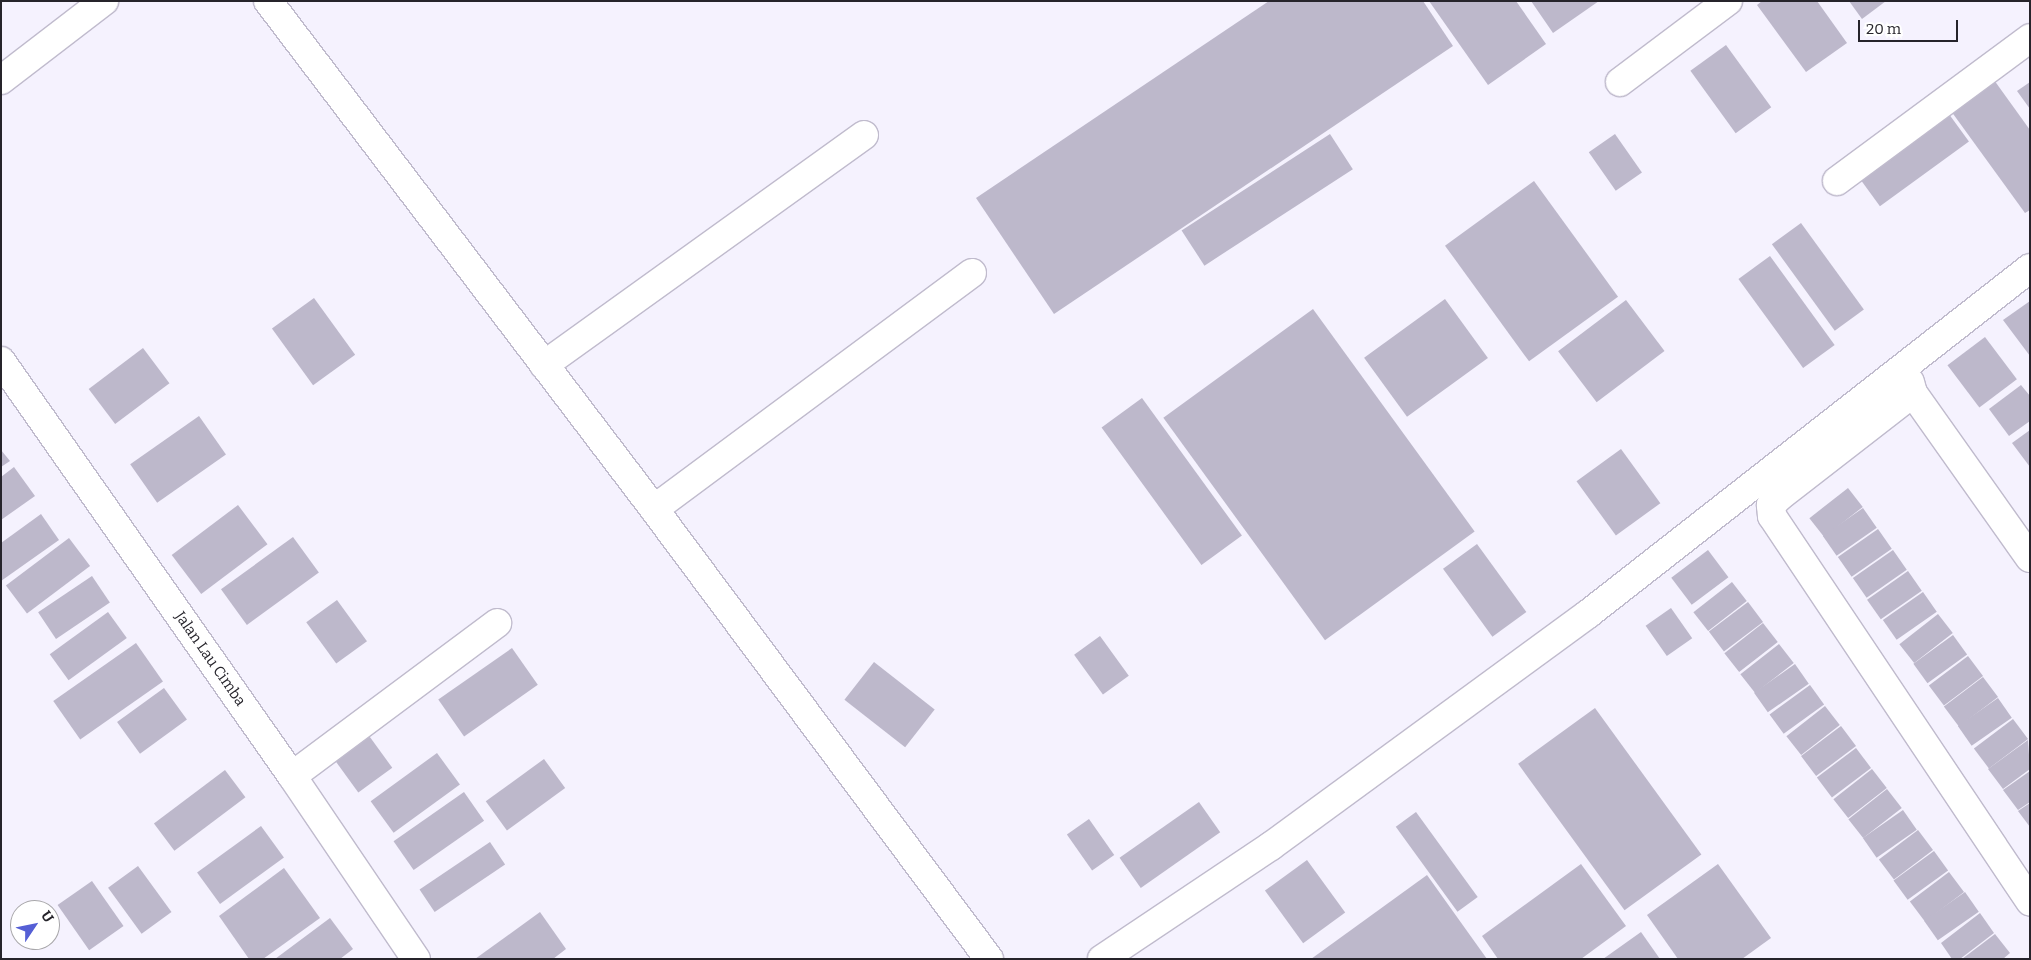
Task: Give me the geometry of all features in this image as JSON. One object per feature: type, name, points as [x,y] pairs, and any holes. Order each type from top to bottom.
[{"type":"street","points":[[1,80],[104,1]]},
{"type":"street","points":[[268,1],[654,509],[989,959]]},
{"type":"street","points":[[1620,82],[1728,1]]},
{"type":"street","points":[[1837,181],[2030,38]]},
{"type":"street","points":[[544,365],[864,135]]},
{"type":"street","points":[[1102,959],[1271,846],[1580,620],[2030,268]]},
{"type":"street","points":[[654,509],[972,273]]},
{"type":"street","name":"Jalan Lau Cimba","points":[[1,362],[292,776],[416,959]]},
{"type":"street","points":[[2030,558],[1912,387],[1771,505],[1772,516],[2030,902]]},
{"type":"street","points":[[292,776],[497,623]]},
{"type":"building","points":[[1269,1],[1423,1],[1453,46],[1054,314],[976,198]]},
{"type":"building","points":[[1429,1],[1516,1],[1546,44],[1488,85]]},
{"type":"building","points":[[1531,1],[1599,1],[1553,33]]},
{"type":"building","points":[[1762,1],[1817,1],[1847,43],[1806,72],[1757,5]]},
{"type":"building","points":[[1849,1],[1886,1],[1862,19]]},
{"type":"building","points":[[1726,45],[1771,107],[1736,133],[1690,71]]},
{"type":"building","points":[[1994,80],[2030,130],[2030,210],[2025,213],[1951,111]]},
{"type":"building","points":[[2030,82],[2030,109],[2017,91]]},
{"type":"building","points":[[1946,110],[1969,142],[1880,206],[1857,175]]},
{"type":"building","points":[[1330,134],[1353,169],[1204,266],[1182,230]]},
{"type":"building","points":[[1615,134],[1642,173],[1616,191],[1589,152]]},
{"type":"building","points":[[1534,181],[1618,297],[1529,361],[1445,246]]},
{"type":"building","points":[[1801,223],[1864,310],[1835,331],[1772,244]]},
{"type":"building","points":[[1770,256],[1835,345],[1803,368],[1738,279]]},
{"type":"building","points":[[314,298],[355,355],[313,385],[272,329]]},
{"type":"building","points":[[1445,299],[1488,358],[1407,417],[1364,358]]},
{"type":"building","points":[[1626,300],[1665,351],[1597,402],[1558,351]]},
{"type":"building","points":[[2030,301],[2030,356],[2003,320]]},
{"type":"building","points":[[1313,309],[1475,531],[1325,640],[1163,418]]},
{"type":"building","points":[[1985,337],[2017,379],[1979,408],[1947,365]]},
{"type":"building","points":[[143,348],[169,383],[115,424],[89,389]]},
{"type":"building","points":[[2021,385],[2030,396],[2030,421],[2009,436],[1989,409]]},
{"type":"building","points":[[1142,398],[1242,536],[1201,565],[1102,427]]},
{"type":"building","points":[[199,416],[226,455],[157,503],[130,464]]},
{"type":"building","points":[[2030,430],[2030,467],[2012,443]]},
{"type":"building","points":[[1621,449],[1660,503],[1616,536],[1577,481]]},
{"type":"building","points":[[1,450],[10,461],[1,467]]},
{"type":"building","points":[[14,467],[35,496],[1,520],[1,477]]},
{"type":"building","points":[[1848,488],[1863,507],[1824,537],[1809,518]]},
{"type":"building","points":[[238,505],[267,544],[201,594],[172,555]]},
{"type":"building","points":[[1863,508],[1877,528],[1837,556],[1823,536]]},
{"type":"building","points":[[41,514],[59,540],[1,581],[1,543]]},
{"type":"building","points":[[1878,529],[1892,549],[1852,577],[1838,557]]},
{"type":"building","points":[[293,537],[319,573],[247,625],[221,589]]},
{"type":"building","points":[[69,538],[90,566],[27,613],[6,586]]},
{"type":"building","points":[[1477,544],[1526,612],[1492,637],[1443,569]]},
{"type":"building","points":[[1708,550],[1728,577],[1692,605],[1671,578]]},
{"type":"building","points":[[1893,550],[1907,570],[1867,598],[1853,578]]},
{"type":"building","points":[[1908,571],[1922,591],[1881,619],[1867,600]]},
{"type":"building","points":[[92,576],[110,603],[56,639],[38,612]]},
{"type":"building","points":[[1732,582],[1747,601],[1708,631],[1693,612]]},
{"type":"building","points":[[1923,592],[1937,612],[1897,640],[1883,620]]},
{"type":"building","points":[[337,600],[367,641],[336,664],[306,622]]},
{"type":"building","points":[[1748,602],[1763,622],[1724,651],[1709,631]]},
{"type":"building","points":[[1671,608],[1692,638],[1667,656],[1646,626]]},
{"type":"building","points":[[108,612],[127,638],[69,680],[50,654]]},
{"type":"building","points":[[1938,614],[1953,633],[1914,663],[1899,644]]},
{"type":"building","points":[[1763,623],[1778,642],[1739,672],[1724,653]]},
{"type":"building","points":[[1953,635],[1967,654],[1927,683],[1913,664]]},
{"type":"building","points":[[1100,636],[1129,676],[1103,694],[1074,655]]},
{"type":"building","points":[[136,643],[163,682],[80,739],[53,701]]},
{"type":"building","points":[[1779,644],[1794,663],[1755,693],[1740,674]]},
{"type":"building","points":[[512,648],[538,685],[464,736],[438,700]]},
{"type":"building","points":[[1968,656],[1983,676],[1944,705],[1929,685]]},
{"type":"building","points":[[874,662],[935,709],[905,747],[844,700]]},
{"type":"building","points":[[1795,664],[1809,684],[1768,712],[1754,693]]},
{"type":"building","points":[[1983,677],[1998,697],[1959,726],[1944,706]]},
{"type":"building","points":[[1810,685],[1824,704],[1784,734],[1770,714]]},
{"type":"building","points":[[164,688],[187,720],[140,754],[117,722]]},
{"type":"building","points":[[1998,698],[2012,718],[1972,746],[1958,726]]},
{"type":"building","points":[[1825,706],[1840,725],[1801,755],[1786,736]]},
{"type":"building","points":[[1595,708],[1701,854],[1625,910],[1518,764]]},
{"type":"building","points":[[2013,719],[2028,739],[1989,768],[1974,748]]},
{"type":"building","points":[[1841,726],[1856,746],[1816,776],[1801,756]]},
{"type":"building","points":[[367,733],[392,768],[358,792],[333,758]]},
{"type":"building","points":[[2028,740],[2030,769],[2003,789],[1988,769]]},
{"type":"building","points":[[1856,748],[1871,768],[1832,797],[1817,777]]},
{"type":"building","points":[[437,753],[460,785],[394,833],[371,801]]},
{"type":"building","points":[[544,759],[565,788],[507,830],[486,801]]},
{"type":"building","points":[[1872,769],[1887,788],[1848,818],[1833,799]]},
{"type":"building","points":[[225,770],[245,797],[174,851],[154,824]]},
{"type":"building","points":[[2030,771],[2030,802],[2018,810],[2003,790]]},
{"type":"building","points":[[1887,789],[1902,808],[1863,838],[1848,819]]},
{"type":"building","points":[[464,792],[484,821],[414,870],[394,841]]},
{"type":"building","points":[[1199,802],[1220,832],[1141,888],[1120,858]]},
{"type":"building","points":[[2030,803],[2030,827],[2018,811]]},
{"type":"building","points":[[1903,810],[1917,830],[1877,858],[1863,838]]},
{"type":"building","points":[[1416,812],[1478,897],[1457,912],[1396,827]]},
{"type":"building","points":[[1089,819],[1114,855],[1092,871],[1067,834]]},
{"type":"building","points":[[261,826],[284,858],[220,904],[197,872]]},
{"type":"building","points":[[1918,830],[1933,850],[1894,879],[1879,859]]},
{"type":"building","points":[[490,842],[505,864],[435,912],[420,890]]},
{"type":"building","points":[[1934,851],[1948,870],[1908,900],[1894,880]]},
{"type":"building","points":[[1307,860],[1345,913],[1303,943],[1265,891]]},
{"type":"building","points":[[1581,864],[1626,926],[1581,959],[1498,959],[1482,936]]},
{"type":"building","points":[[1718,864],[1771,938],[1742,959],[1678,959],[1647,915]]},
{"type":"building","points":[[138,866],[172,912],[142,934],[108,888]]},
{"type":"building","points":[[284,868],[320,918],[263,959],[249,959],[219,916]]},
{"type":"building","points":[[1949,872],[1964,892],[1925,921],[1910,901]]},
{"type":"building","points":[[1427,875],[1487,959],[1311,959]]},
{"type":"building","points":[[92,881],[124,926],[89,950],[60,909],[60,903]]},
{"type":"building","points":[[1965,892],[1979,912],[1938,940],[1924,921]]},
{"type":"building","points":[[540,912],[566,949],[553,959],[475,959]]},
{"type":"building","points":[[1980,913],[1994,933],[1960,959],[1952,959],[1941,943]]},
{"type":"building","points":[[330,918],[353,949],[340,959],[275,959]]},
{"type":"building","points":[[1641,932],[1660,959],[1603,959]]},
{"type":"building","points":[[1995,934],[2010,953],[2003,959],[1962,959]]}]
